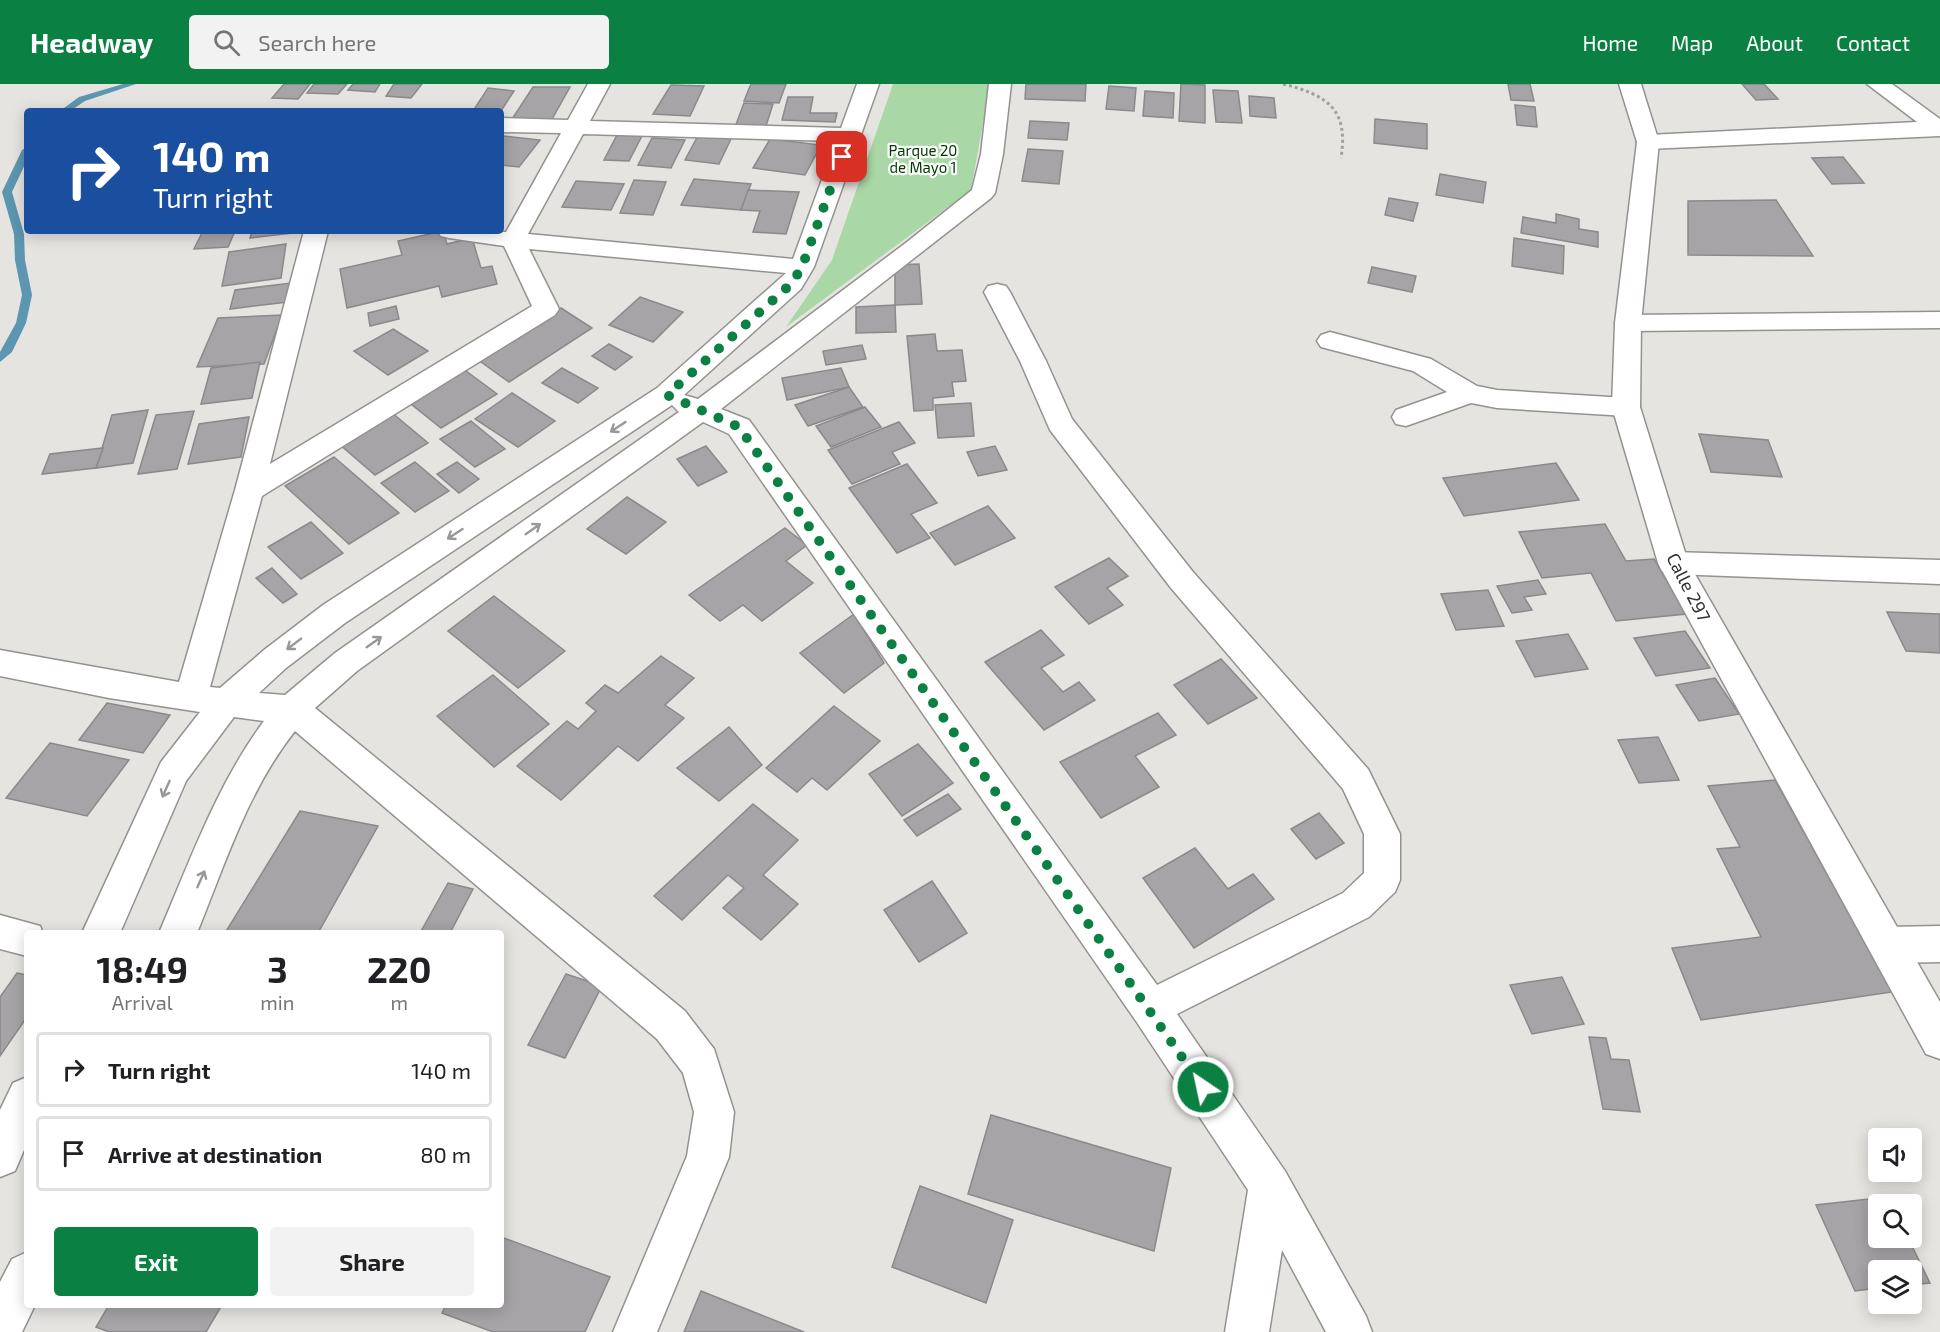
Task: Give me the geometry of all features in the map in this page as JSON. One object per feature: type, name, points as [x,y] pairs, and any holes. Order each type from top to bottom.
[{"type":"street","points":[[513,240],[599,84]]},
{"type":"street","points":[[209,700],[275,659],[334,614],[667,395],[758,315],[792,283],[802,267],[868,84]]},
{"type":"street","points":[[179,930],[244,782],[268,742],[293,710],[346,662],[700,411],[916,248],[983,194],[992,154],[1000,84]]},
{"type":"street","name":"Calle 297","points":[[1630,84],[1648,142],[1628,323],[1626,407],[1673,563],[1940,1041]]},
{"type":"street","points":[[1878,84],[1939,129]]},
{"type":"street","points":[[504,125],[850,135]]},
{"type":"street","points":[[1648,142],[1939,129]]},
{"type":"street","points":[[102,930],[173,772],[209,700],[249,490],[315,234]]},
{"type":"street","points":[[470,234],[802,267]]},
{"type":"street","points":[[249,490],[546,309],[513,240]]},
{"type":"street","points":[[997,292],[1033,361],[1060,423],[1182,580],[1356,778],[1382,834],[1382,880],[1356,905],[1150,1008]]},
{"type":"street","points":[[1628,323],[1940,320]]},
{"type":"street","points":[[1330,341],[1422,365],[1470,394],[1497,399],[1626,407]]},
{"type":"street","points":[[1406,417],[1470,394]]},
{"type":"street","points":[[667,395],[739,427],[1150,1008],[1270,1186],[1350,1332]]},
{"type":"street","points":[[1673,563],[1940,572]]},
{"type":"street","points":[[0,663],[81,681],[293,710],[671,1025],[700,1063],[714,1113],[708,1157],[635,1332]]},
{"type":"street","points":[[0,932],[24,937]]},
{"type":"street","points":[[1887,945],[1940,944]]},
{"type":"street","points":[[0,1156],[24,1104]]},
{"type":"street","points":[[1247,1332],[1270,1186]]},
{"type":"street","points":[[0,1329],[24,1280]]},
{"type":"path","points":[[1283,84],[1310,89],[1326,99],[1342,123],[1341,158]]},
{"type":"green space","name":"Parque 20 de Mayo 1","points":[[893,84],[990,84],[971,190],[786,327],[832,260]]},
{"type":"building","points":[[284,84],[310,84],[298,99],[272,98]]},
{"type":"building","points":[[314,84],[347,84],[338,94],[307,93]]},
{"type":"building","points":[[353,84],[380,84],[375,92],[348,90]]},
{"type":"building","points":[[394,84],[422,84],[411,98],[386,96]]},
{"type":"building","points":[[751,84],[786,84],[779,103],[744,101]]},
{"type":"building","points":[[1026,84],[1086,84],[1085,101],[1025,99]]},
{"type":"building","points":[[1181,84],[1205,85],[1205,123],[1179,121]]},
{"type":"building","points":[[1508,84],[1530,84],[1534,101],[1511,100]]},
{"type":"building","points":[[1742,84],[1764,84],[1778,99],[1756,100]]},
{"type":"building","points":[[671,85],[704,86],[690,116],[653,114]]},
{"type":"building","points":[[1109,86],[1136,88],[1134,111],[1106,109]]},
{"type":"building","points":[[533,87],[570,87],[551,121],[512,119]]},
{"type":"building","points":[[488,88],[514,91],[503,108],[475,108]]},
{"type":"building","points":[[1213,90],[1238,91],[1242,123],[1216,122]]},
{"type":"building","points":[[1145,91],[1174,93],[1173,118],[1143,116]]},
{"type":"building","points":[[1249,96],[1274,98],[1276,118],[1250,116]]},
{"type":"building","points":[[788,97],[813,97],[810,113],[837,113],[835,122],[782,120]]},
{"type":"building","points":[[744,103],[773,104],[765,129],[735,127]]},
{"type":"building","points":[[1515,105],[1535,107],[1537,127],[1517,125]]},
{"type":"building","points":[[1375,119],[1427,124],[1427,149],[1374,143]]},
{"type":"building","points":[[1030,121],[1069,123],[1067,140],[1028,138]]},
{"type":"building","points":[[618,133],[643,134],[629,161],[604,160]]},
{"type":"building","points":[[699,134],[732,137],[719,164],[685,160]]},
{"type":"building","points":[[504,136],[540,140],[519,167],[504,165]]},
{"type":"building","points":[[652,138],[685,140],[671,168],[638,165]]},
{"type":"building","points":[[770,139],[821,145],[805,175],[753,168]]},
{"type":"building","points":[[1028,149],[1063,151],[1059,184],[1022,181]]},
{"type":"building","points":[[1843,157],[1864,183],[1832,184],[1812,158]]},
{"type":"building","points":[[1440,174],[1486,182],[1483,203],[1436,195]]},
{"type":"building","points":[[694,179],[751,184],[741,210],[681,205]]},
{"type":"building","points":[[634,180],[666,182],[653,215],[620,213]]},
{"type":"building","points":[[576,181],[624,184],[611,210],[562,207]]},
{"type":"building","points":[[748,190],[799,192],[786,234],[753,232],[760,211],[741,210]]},
{"type":"building","points":[[1389,198],[1418,203],[1413,221],[1385,215]]},
{"type":"building","points":[[1776,200],[1813,256],[1688,255],[1688,201]]},
{"type":"building","points":[[1556,214],[1579,219],[1579,229],[1598,232],[1598,247],[1521,233],[1523,217],[1556,223]]},
{"type":"building","points":[[202,234],[234,234],[228,247],[194,249]]},
{"type":"building","points":[[251,234],[284,234],[250,238]]},
{"type":"building","points":[[430,234],[444,234],[447,244],[472,238],[481,268],[492,266],[497,284],[442,297],[439,286],[347,308],[340,269],[402,255],[398,241]]},
{"type":"building","points":[[1514,238],[1564,246],[1563,274],[1512,266]]},
{"type":"building","points":[[286,244],[281,278],[222,286],[229,252]]},
{"type":"building","points":[[919,264],[922,304],[895,305],[895,265]]},
{"type":"building","points":[[1372,267],[1416,276],[1412,292],[1368,283]]},
{"type":"building","points":[[291,283],[288,302],[230,309],[235,290]]},
{"type":"building","points":[[640,297],[683,312],[653,342],[609,325]]},
{"type":"building","points":[[895,305],[896,332],[856,333],[856,307]]},
{"type":"building","points":[[396,306],[399,319],[370,326],[368,313]]},
{"type":"building","points":[[561,308],[592,328],[509,382],[477,359]]},
{"type":"building","points":[[282,315],[264,364],[197,367],[218,318]]},
{"type":"building","points":[[393,329],[428,351],[388,375],[354,351]]},
{"type":"building","points":[[935,334],[937,351],[962,350],[966,381],[952,382],[954,396],[933,398],[933,410],[914,411],[907,336]]},
{"type":"building","points":[[609,344],[632,357],[615,370],[592,356]]},
{"type":"building","points":[[862,345],[866,359],[826,365],[823,351]]},
{"type":"building","points":[[260,362],[252,398],[201,404],[211,368]]},
{"type":"building","points":[[462,368],[497,394],[441,428],[406,400]]},
{"type":"building","points":[[562,368],[598,388],[578,403],[542,383]]},
{"type":"building","points":[[841,368],[849,387],[787,400],[782,378]]},
{"type":"building","points":[[849,387],[863,407],[808,426],[795,405]]},
{"type":"building","points":[[512,393],[555,421],[518,447],[475,419]]},
{"type":"building","points":[[971,403],[974,436],[938,438],[935,405]]},
{"type":"building","points":[[865,407],[881,427],[831,447],[816,426]]},
{"type":"building","points":[[148,410],[133,463],[96,468],[112,415]]},
{"type":"building","points":[[194,411],[177,469],[138,474],[156,415]]},
{"type":"building","points":[[391,412],[428,443],[375,475],[338,443]]},
{"type":"building","points":[[249,417],[241,457],[188,464],[199,424]]},
{"type":"building","points":[[471,421],[505,449],[475,467],[440,439]]},
{"type":"building","points":[[899,422],[915,443],[892,452],[900,464],[852,484],[828,450]]},
{"type":"building","points":[[1699,434],[1768,440],[1782,477],[1711,472]]},
{"type":"building","points":[[706,446],[727,472],[698,486],[677,459]]},
{"type":"building","points":[[995,446],[1007,470],[978,476],[967,452]]},
{"type":"building","points":[[103,448],[96,468],[42,474],[50,454]]},
{"type":"building","points":[[334,457],[399,513],[349,544],[285,486]]},
{"type":"building","points":[[415,462],[449,491],[415,512],[381,483]]},
{"type":"building","points":[[457,462],[479,479],[459,493],[437,474]]},
{"type":"building","points":[[1556,463],[1579,500],[1464,516],[1443,478]]},
{"type":"building","points":[[907,464],[937,503],[911,514],[930,538],[897,553],[849,488]]},
{"type":"building","points":[[627,497],[666,522],[626,554],[587,529]]},
{"type":"building","points":[[988,506],[1015,538],[955,565],[930,533]]},
{"type":"building","points":[[311,522],[343,553],[301,579],[268,547]]},
{"type":"building","points":[[1605,524],[1626,561],[1654,559],[1686,614],[1616,621],[1591,573],[1542,578],[1519,532]]},
{"type":"building","points":[[785,528],[807,545],[786,561],[813,583],[762,621],[743,605],[720,621],[689,595]]},
{"type":"building","points":[[1109,558],[1128,576],[1107,588],[1123,605],[1089,624],[1055,587]]},
{"type":"building","points":[[272,568],[297,594],[283,603],[256,578]]},
{"type":"building","points":[[1538,580],[1546,594],[1524,597],[1532,610],[1512,613],[1497,586]]},
{"type":"building","points":[[1488,590],[1504,626],[1456,630],[1441,594]]},
{"type":"building","points":[[494,596],[565,651],[518,688],[448,631]]},
{"type":"building","points":[[1887,612],[1940,614],[1940,653],[1906,651]]},
{"type":"building","points":[[854,614],[884,663],[844,693],[800,653]]},
{"type":"building","points":[[1041,630],[1064,655],[1041,668],[1063,692],[1079,682],[1095,700],[1044,730],[985,662]]},
{"type":"building","points":[[1685,631],[1710,668],[1656,676],[1634,638]]},
{"type":"building","points":[[1568,634],[1588,669],[1535,677],[1516,641]]},
{"type":"building","points":[[661,656],[694,678],[665,705],[684,718],[638,761],[618,746],[561,800],[517,766],[567,721],[578,729],[596,711],[586,703],[605,685],[618,693]]},
{"type":"building","points":[[1221,659],[1257,698],[1208,724],[1174,685]]},
{"type":"building","points":[[493,675],[549,724],[494,767],[437,716]]},
{"type":"building","points":[[1715,678],[1739,714],[1699,721],[1676,685]]},
{"type":"building","points":[[107,703],[170,715],[143,753],[79,740]]},
{"type":"building","points":[[834,706],[880,741],[827,790],[812,778],[797,792],[766,768]]},
{"type":"building","points":[[1158,713],[1176,735],[1135,756],[1159,787],[1101,818],[1060,762]]},
{"type":"building","points":[[729,727],[762,765],[719,801],[677,768]]},
{"type":"building","points":[[1658,737],[1679,780],[1639,783],[1618,740]]},
{"type":"building","points":[[50,743],[129,760],[87,816],[6,798]]},
{"type":"building","points":[[918,744],[953,783],[902,816],[869,774]]},
{"type":"building","points":[[1775,780],[1892,992],[1701,1020],[1672,948],[1761,937],[1717,849],[1740,847],[1708,786]]},
{"type":"building","points":[[948,794],[961,809],[917,836],[904,820]]},
{"type":"building","points":[[753,804],[798,840],[763,875],[798,904],[761,940],[723,908],[744,888],[728,875],[682,920],[654,896]]},
{"type":"building","points":[[300,811],[378,826],[320,930],[227,930]]},
{"type":"building","points":[[1319,813],[1344,843],[1316,859],[1291,829]]},
{"type":"building","points":[[1195,848],[1228,889],[1253,874],[1274,899],[1194,948],[1143,878]]},
{"type":"building","points":[[932,881],[967,933],[919,962],[884,910]]},
{"type":"building","points":[[448,883],[473,889],[452,930],[422,930]]},
{"type":"building","points":[[17,973],[24,974],[24,1021],[0,1056],[0,997]]},
{"type":"building","points":[[566,974],[602,986],[565,1058],[528,1045]]},
{"type":"building","points":[[1562,977],[1584,1024],[1532,1034],[1510,985]]},
{"type":"building","points":[[1589,1037],[1606,1038],[1611,1059],[1629,1060],[1640,1112],[1603,1109]]},
{"type":"building","points":[[991,1115],[1171,1168],[1154,1251],[968,1194]]},
{"type":"building","points":[[920,1186],[1013,1220],[986,1303],[892,1267]]},
{"type":"building","points":[[1868,1199],[1868,1248],[1913,1248],[1919,1260],[1868,1260],[1868,1289],[1855,1291],[1816,1205]]},
{"type":"building","points":[[504,1238],[610,1277],[585,1332],[493,1332],[442,1313],[444,1308],[504,1308]]},
{"type":"building","points":[[1922,1267],[1930,1283],[1922,1284]]},
{"type":"building","points":[[701,1291],[804,1332],[684,1332]]},
{"type":"building","points":[[107,1308],[220,1308],[206,1332],[109,1332],[96,1327]]},
{"type":"waterway","points":[[68,108],[82,99],[132,84]]},
{"type":"waterway","points":[[0,358],[7,352],[21,323],[27,295],[20,260],[19,234],[7,192],[24,156]]},
{"type":"route","points":[[842,157],[802,267],[792,283],[667,395],[739,427],[1203,1087]]}]
